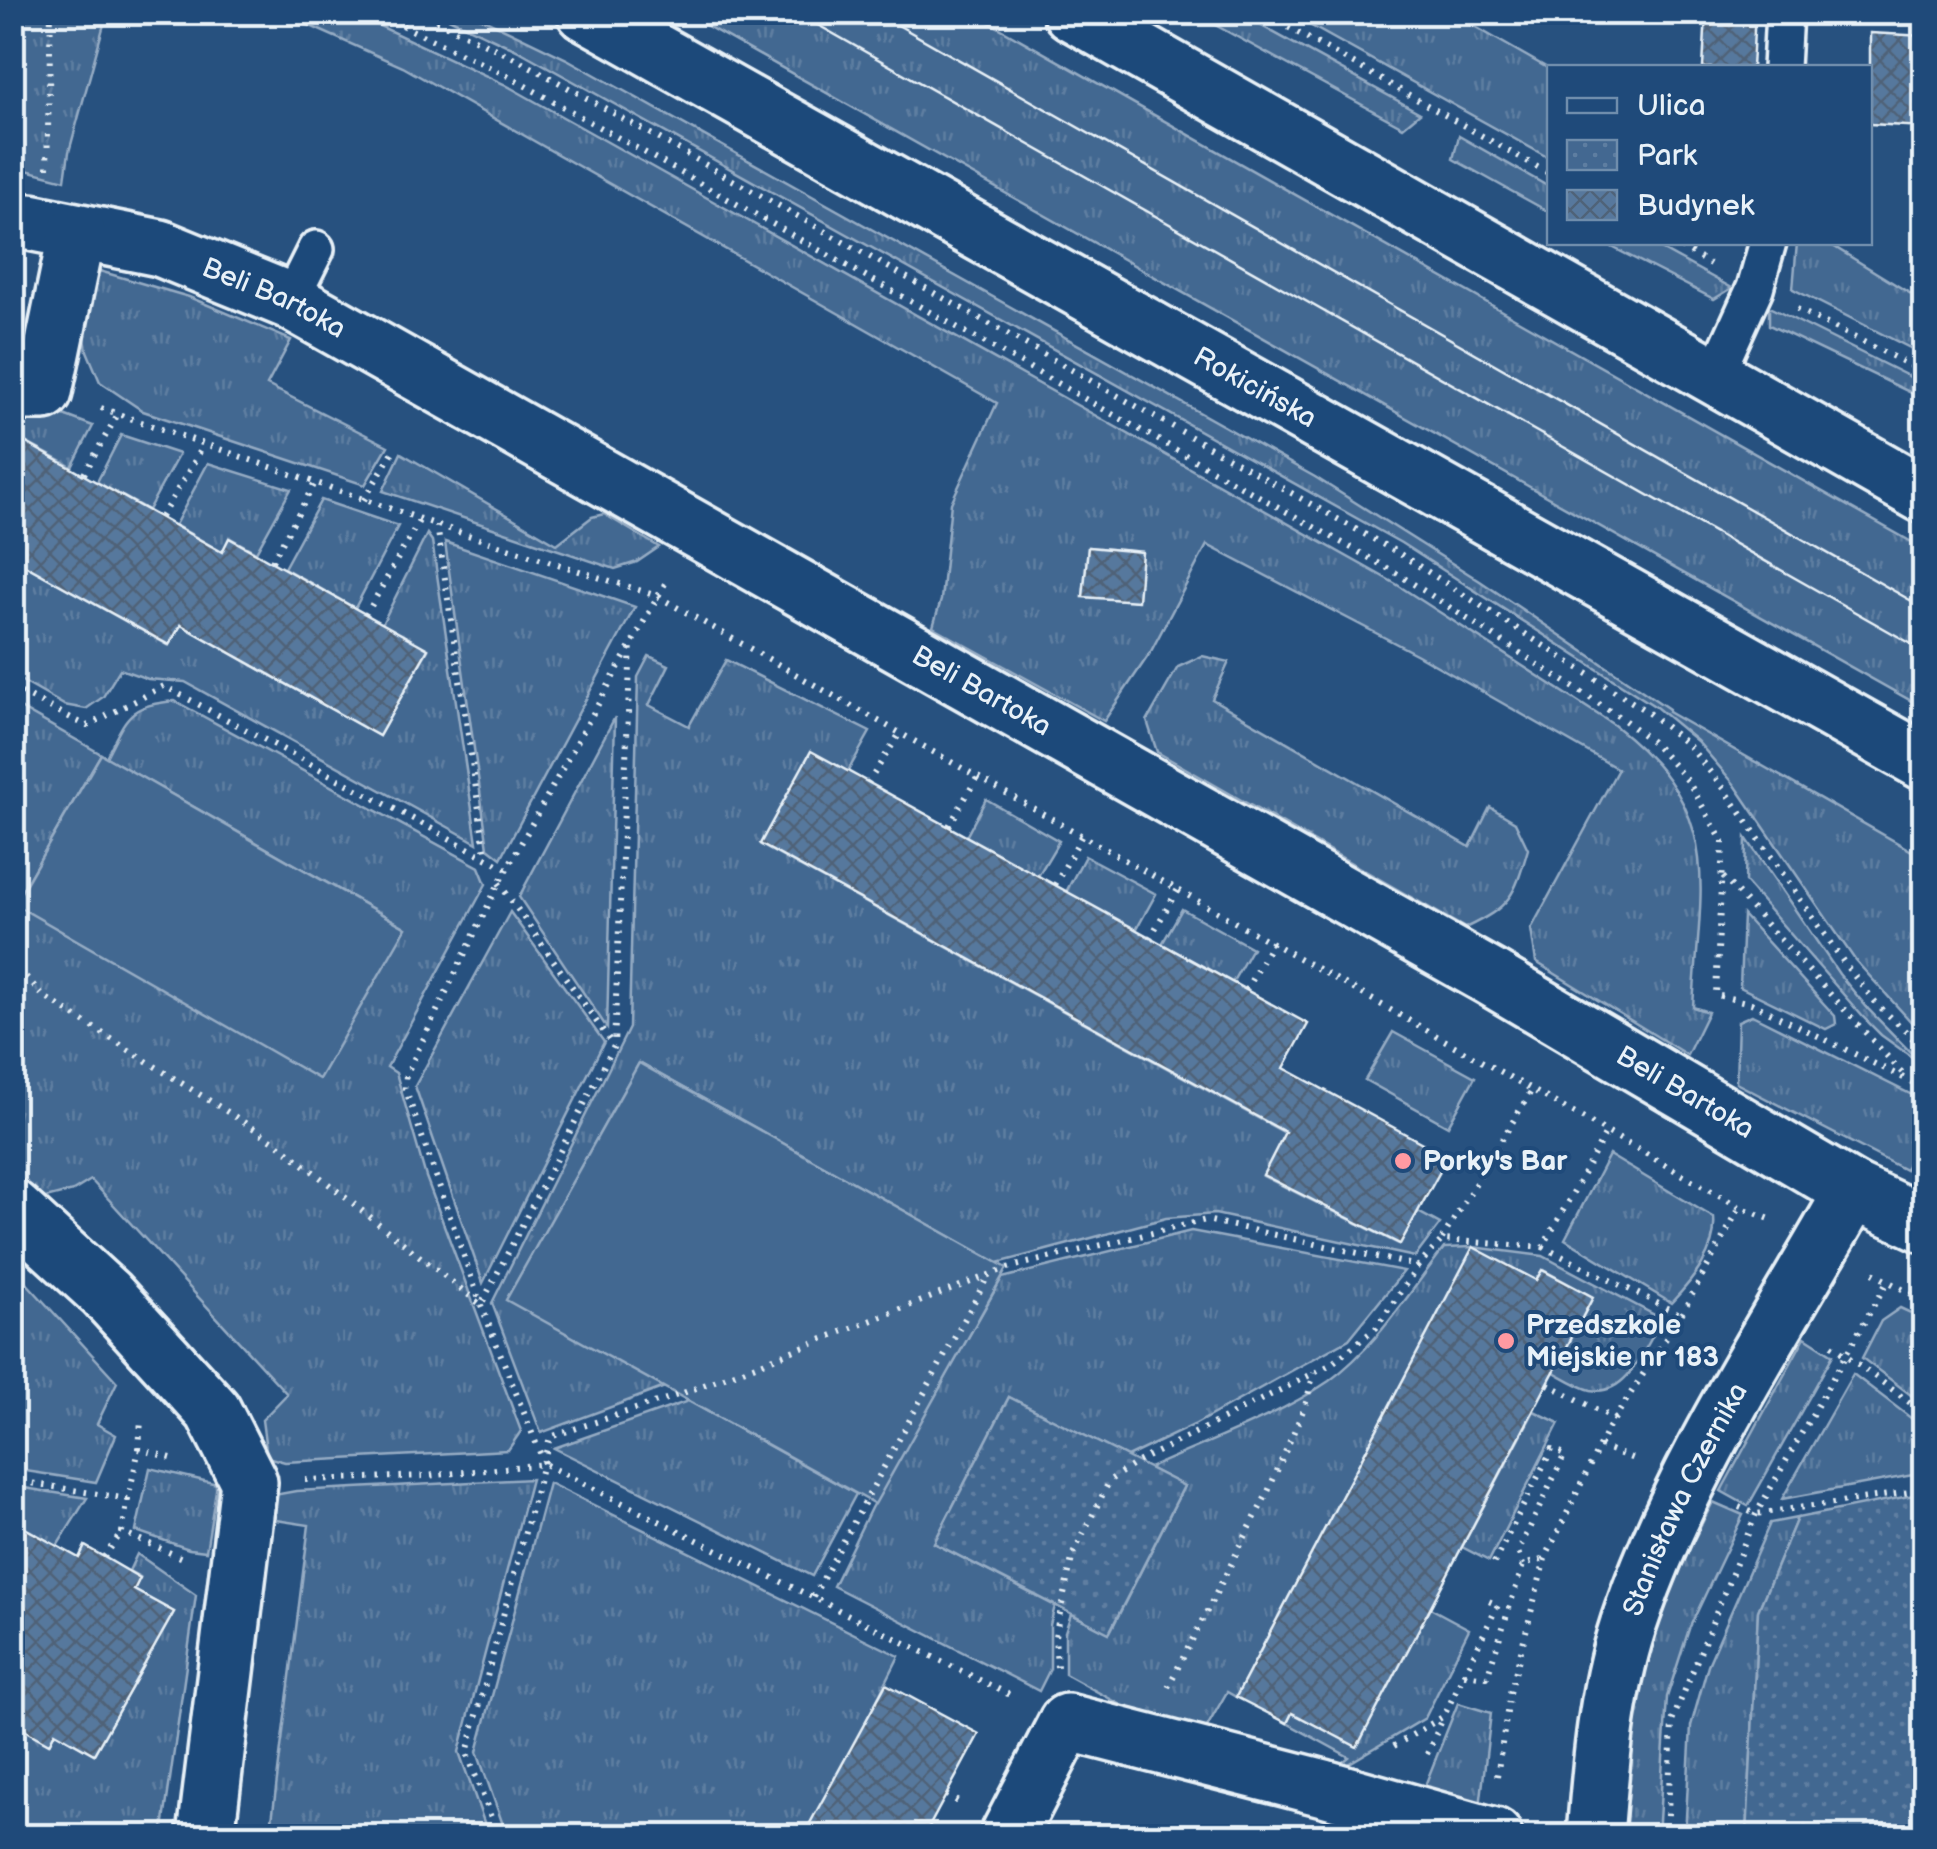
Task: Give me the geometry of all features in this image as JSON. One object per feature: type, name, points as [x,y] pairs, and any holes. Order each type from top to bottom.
[{"type":"street","name":"Rokicińska","points":[[584,12],[1924,762]]},
{"type":"street","points":[[1071,12],[1924,495]]},
{"type":"street","name":"Beli Bartoka","points":[[12,222],[160,248],[290,302],[1490,977],[1853,1191],[1924,1224]]},
{"type":"street","points":[[28,392],[77,232]]},
{"type":"street","name":"Stanisława Czernika","points":[[1594,1836],[1604,1732],[1632,1613],[1686,1483],[1853,1191]]},
{"type":"street","points":[[12,1208],[106,1294],[212,1411],[249,1482],[206,1836]]},
{"type":"street","points":[[1008,1836],[1057,1717],[1490,1836]]},
{"type":"lane","points":[[1782,65],[1784,12]]},
{"type":"lane","points":[[1715,376],[1755,288],[1767,245]]},
{"type":"lane","points":[[290,302],[316,249]]},
{"type":"path","points":[[47,174],[51,12]]},
{"type":"path","points":[[374,12],[508,76],[1398,574],[1624,720],[1651,741],[1688,781],[1723,842],[1716,995],[1751,1003],[1924,1088]]},
{"type":"path","points":[[417,12],[517,59],[1400,554],[1646,711],[1689,746],[1714,776],[1846,967],[1877,1004],[1924,1049]]},
{"type":"path","points":[[1261,12],[1547,172]]},
{"type":"path","points":[[28,392],[118,414],[437,525],[657,596],[1740,1207],[1826,1241],[1887,1282],[1924,1301]]},
{"type":"path","points":[[84,474],[118,414]]},
{"type":"path","points":[[161,518],[204,445]]},
{"type":"path","points":[[364,500],[394,450]]},
{"type":"path","points":[[272,561],[315,483]]},
{"type":"path","points":[[366,614],[420,519]]},
{"type":"path","points":[[437,525],[486,857]]},
{"type":"path","points":[[544,1464],[482,1306],[406,1088],[406,1075],[499,882],[657,596]]},
{"type":"path","points":[[482,1306],[614,1046],[631,642]]},
{"type":"path","points":[[12,688],[87,726],[164,686],[507,868]]},
{"type":"path","points":[[868,784],[900,732]]},
{"type":"path","points":[[949,826],[978,776]]},
{"type":"path","points":[[1055,885],[1082,835]]},
{"type":"path","points":[[1722,876],[1911,1082]]},
{"type":"path","points":[[499,882],[614,1046]]},
{"type":"path","points":[[1150,938],[1178,889]]},
{"type":"path","points":[[1246,990],[1272,942]]},
{"type":"path","points":[[12,961],[43,996],[277,1143],[482,1306]]},
{"type":"path","points":[[12,1480],[128,1499],[139,1449],[249,1482],[426,1476],[544,1464],[1057,1717],[1055,1636],[1073,1554],[1110,1480],[1137,1462],[1330,1365],[1376,1328],[1418,1266],[1442,1240],[1532,1088]]},
{"type":"path","points":[[1543,1246],[1608,1131]]},
{"type":"path","points":[[1490,1836],[1510,1693],[1546,1560],[1600,1446],[1681,1316],[1740,1207]]},
{"type":"path","points":[[498,1836],[467,1753],[550,1436],[678,1395],[988,1275],[1206,1220],[1418,1266]]},
{"type":"path","points":[[1442,1240],[1543,1246],[1681,1316]]},
{"type":"path","points":[[813,1597],[988,1275]]},
{"type":"path","points":[[1667,1836],[1672,1722],[1756,1514],[1887,1282]]},
{"type":"path","points":[[1822,1339],[1924,1414]]},
{"type":"path","points":[[1148,1745],[1166,1692],[1267,1494],[1305,1406],[1314,1373]]},
{"type":"path","points":[[1548,1384],[1615,1419]]},
{"type":"path","points":[[1600,1446],[1756,1514],[1924,1490]]},
{"type":"path","points":[[1464,1674],[1487,1678],[1523,1565],[1518,1552],[1565,1454],[1552,1449],[1494,1564]]},
{"type":"path","points":[[104,1557],[122,1532]]},
{"type":"path","points":[[1523,1565],[1546,1560]]},
{"type":"path","points":[[1324,1788],[1444,1716],[1498,1604],[1484,1600]]},
{"type":"green space","points":[[12,13],[107,13],[65,180],[22,169],[13,157]]},
{"type":"green space","points":[[281,13],[352,13],[504,84],[1396,584],[1614,725],[1650,757],[1675,788],[1690,820],[1698,852],[1701,886],[1693,1007],[1708,1012],[1687,1055],[1536,962],[1531,929],[1618,769],[1418,655],[1207,545],[1150,653],[1104,721],[933,627],[941,600],[951,503],[997,403],[403,67]],"holes":[[[1088,547],[1142,552],[1137,601],[1083,596]]]},
{"type":"green space","points":[[438,13],[471,13],[567,59],[1315,477],[1480,581],[1669,709],[1668,712],[1924,858],[1924,1036],[1855,960],[1735,785],[1697,741],[1656,707],[1401,543],[521,52]]},
{"type":"green space","points":[[684,13],[973,13],[1924,549],[1924,708]]},
{"type":"green space","points":[[1193,13],[1238,13],[1420,113],[1403,127]]},
{"type":"green space","points":[[1288,13],[1451,13],[1547,68],[1547,157]]},
{"type":"green space","points":[[1459,136],[1547,186],[1547,211],[1453,159]]},
{"type":"green space","points":[[1608,245],[1654,245],[1732,288],[1714,299]]},
{"type":"green space","points":[[1797,245],[1831,245],[1924,302],[1924,355],[1793,289]]},
{"type":"green space","points":[[96,270],[189,297],[291,340],[267,385],[388,446],[365,485],[143,411],[100,382],[87,351],[81,311]]},
{"type":"green space","points":[[1769,307],[1924,384],[1924,399],[1769,325]]},
{"type":"green space","points":[[12,403],[45,408],[93,426],[72,467],[25,442],[15,458]]},
{"type":"green space","points":[[121,435],[179,454],[148,510],[97,482]]},
{"type":"green space","points":[[401,453],[557,544],[592,517],[604,514],[659,547],[637,562],[615,569],[383,491]]},
{"type":"green space","points":[[208,463],[291,489],[256,552],[230,538],[222,552],[175,525]]},
{"type":"green space","points":[[321,500],[398,526],[355,608],[284,568]]},
{"type":"green space","points":[[427,534],[432,541],[477,843],[185,682],[148,679],[120,669],[103,697],[86,709],[64,705],[13,676],[12,558],[168,645],[181,625],[379,736],[428,650],[382,624]]},
{"type":"green space","points":[[445,542],[635,607],[501,858],[488,848]]},
{"type":"green space","points":[[649,656],[669,665],[649,705],[689,726],[726,660],[870,732],[848,771],[761,845],[1285,1133],[1263,1176],[1399,1244],[1418,1212],[1440,1224],[1415,1257],[1215,1214],[1166,1218],[998,1263],[639,1063],[507,1299],[665,1387],[541,1433],[492,1303],[629,1028],[638,677]]},
{"type":"green space","points":[[1202,656],[1229,662],[1212,699],[1470,847],[1490,807],[1515,822],[1528,849],[1519,879],[1508,898],[1492,913],[1465,928],[1157,752],[1147,721],[1178,667]]},
{"type":"green space","points":[[175,701],[479,867],[486,884],[387,1067],[396,1073],[426,1177],[521,1431],[508,1450],[285,1462],[267,1457],[262,1420],[287,1394],[91,1180],[73,1191],[42,1199],[13,1181],[13,704],[101,754],[14,904],[405,927],[106,757],[130,716],[147,706]]},
{"type":"green space","points":[[615,717],[607,1028],[519,897]]},
{"type":"green space","points":[[101,754],[406,928],[319,1079],[14,904]]},
{"type":"green space","points":[[986,799],[1059,841],[1038,876],[966,837]]},
{"type":"green space","points":[[1746,838],[1839,974],[1924,1066],[1863,1017],[1745,882]]},
{"type":"green space","points":[[1085,856],[1156,894],[1136,930],[1066,892]]},
{"type":"green space","points":[[1182,909],[1252,948],[1232,983],[1162,944]]},
{"type":"green space","points":[[510,912],[604,1042],[483,1283],[415,1086]]},
{"type":"green space","points":[[1743,915],[1835,1016],[1836,1024],[1826,1029],[1740,987]]},
{"type":"green space","points":[[1752,1015],[1924,1101],[1924,1127],[1905,1170],[1736,1083],[1738,1021]]},
{"type":"green space","points":[[1393,1032],[1475,1077],[1448,1126],[1365,1080]]},
{"type":"green space","points":[[639,1063],[1007,1268],[875,1504],[506,1300]]},
{"type":"green space","points":[[1609,1155],[1714,1218],[1708,1253],[1671,1303],[1565,1239]]},
{"type":"green space","points":[[1191,1231],[1404,1271],[1349,1339],[1194,1425],[1127,1457],[1009,1397],[934,1543],[1055,1606],[1050,1625],[1050,1669],[1039,1691],[833,1586],[871,1508],[1002,1278]]},
{"type":"green space","points":[[1473,1247],[1543,1256],[1662,1319],[1626,1377],[1604,1390],[1586,1389],[1554,1372],[1593,1297],[1543,1270],[1536,1280],[1473,1248],[1236,1697],[1227,1692],[1196,1746],[1065,1674],[1065,1632],[1071,1614],[1110,1632],[1184,1486],[1149,1468],[1264,1418],[1329,1381],[1377,1336],[1444,1248]]},
{"type":"green space","points":[[23,1279],[117,1382],[97,1424],[116,1435],[96,1482],[13,1469],[13,1286]]},
{"type":"green space","points":[[1900,1308],[1924,1319],[1924,1405],[1862,1358],[1881,1321]]},
{"type":"green space","points":[[1805,1337],[1833,1355],[1748,1506],[1721,1491]]},
{"type":"green space","points":[[1853,1374],[1924,1428],[1924,1473],[1782,1499]]},
{"type":"green space","points":[[1009,1397],[1184,1486],[1109,1633],[934,1543]]},
{"type":"green space","points":[[688,1401],[856,1494],[812,1576],[554,1448]]},
{"type":"green space","points":[[1534,1411],[1559,1423],[1489,1561],[1462,1547]]},
{"type":"green space","points":[[150,1468],[217,1484],[206,1551],[136,1531]]},
{"type":"green space","points":[[531,1479],[459,1752],[489,1836],[270,1836],[309,1525],[262,1518],[263,1497],[296,1491]]},
{"type":"green space","points":[[549,1483],[899,1656],[809,1836],[507,1836],[477,1752]]},
{"type":"green space","points":[[12,1486],[87,1498],[57,1546],[13,1521]]},
{"type":"green space","points":[[1924,1493],[1924,1836],[1747,1836],[1758,1611],[1797,1518]]},
{"type":"green space","points":[[1713,1502],[1743,1515],[1689,1629],[1667,1697],[1658,1836],[1618,1835],[1628,1742],[1642,1680],[1672,1589]]},
{"type":"green space","points":[[1797,1518],[1758,1611],[1747,1836],[1685,1836],[1691,1726],[1708,1665],[1770,1523]]},
{"type":"green space","points":[[137,1554],[196,1595],[162,1836],[29,1836],[13,1828],[12,1723],[49,1743],[55,1732],[94,1754],[174,1612],[134,1590],[140,1577],[129,1571]]},
{"type":"green space","points":[[1430,1608],[1469,1629],[1425,1718],[1321,1780],[1349,1757],[1287,1723],[1292,1713]]},
{"type":"green space","points":[[1458,1703],[1491,1713],[1480,1807],[1418,1803]]},
{"type":"building","points":[[1706,12],[1755,12],[1752,65],[1703,65]]},
{"type":"building","points":[[1870,33],[1924,36],[1924,127],[1872,124]]},
{"type":"building","points":[[12,435],[222,552],[229,538],[428,649],[379,736],[181,625],[169,645],[12,558]]},
{"type":"building","points":[[1088,547],[1142,552],[1138,601],[1083,597]]},
{"type":"building","points":[[811,751],[1308,1024],[1284,1068],[1448,1157],[1400,1244],[1263,1175],[1285,1132],[760,844]]},
{"type":"building","points":[[1473,1247],[1536,1280],[1542,1270],[1593,1297],[1357,1747],[1292,1713],[1287,1723],[1236,1697]]},
{"type":"building","points":[[12,1521],[79,1558],[85,1546],[140,1578],[134,1590],[174,1612],[94,1754],[55,1732],[49,1744],[12,1723]]},
{"type":"building","points":[[886,1684],[979,1734],[924,1836],[803,1836]]},
{"type":"tram line","points":[[795,12],[1924,651]]},
{"type":"tram line","points":[[875,12],[1924,608]]},
{"type":"place","name":"Porky's Bar","points":[[1403,1161]]},
{"type":"place","name":"Przedszkole Miejskie nr 183","points":[[1506,1341]]}]
